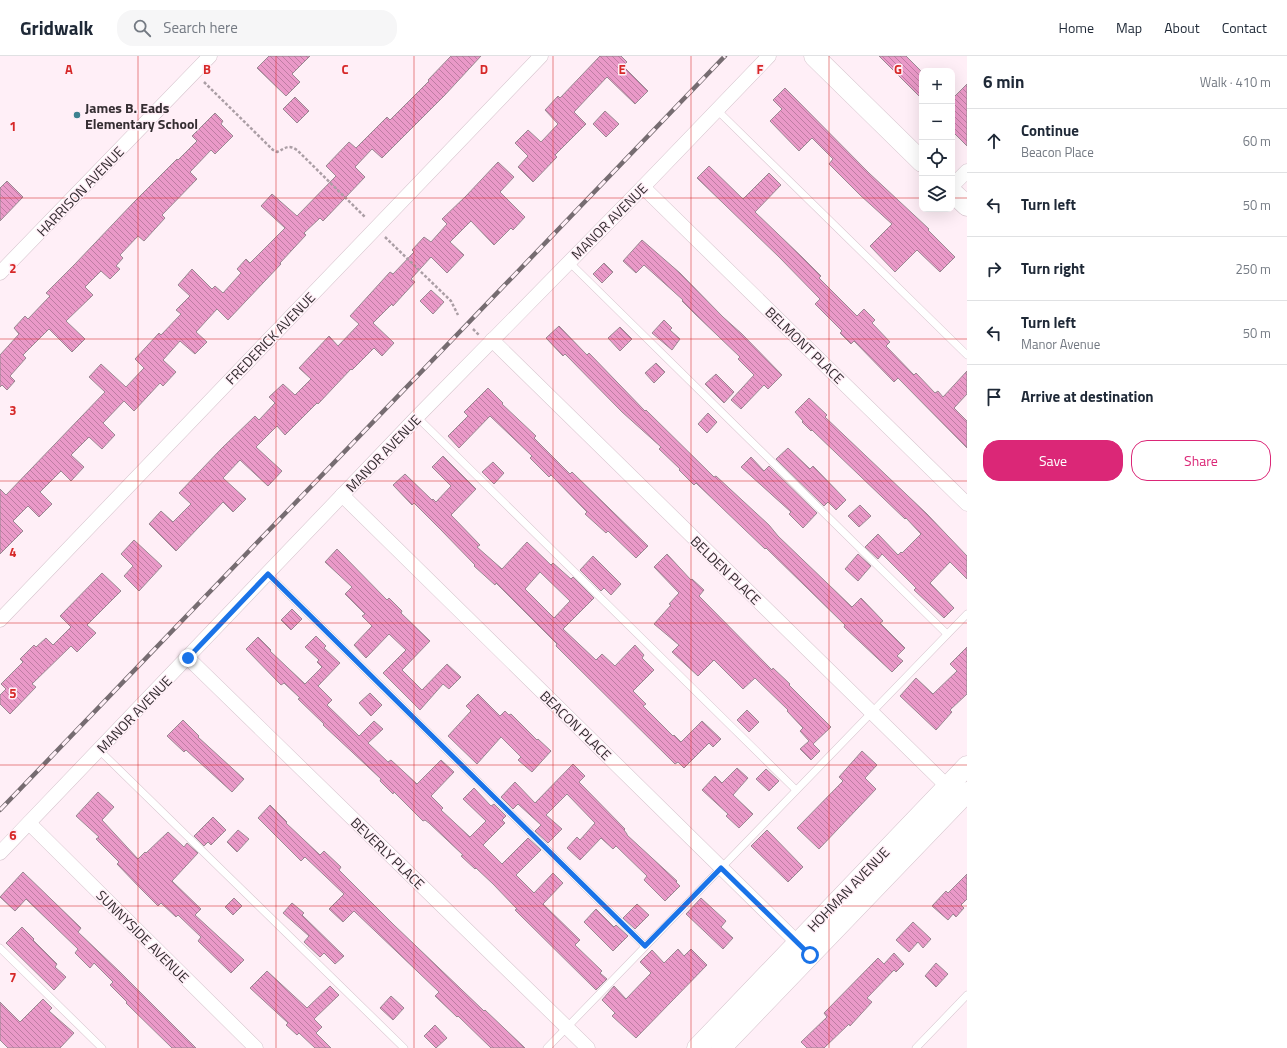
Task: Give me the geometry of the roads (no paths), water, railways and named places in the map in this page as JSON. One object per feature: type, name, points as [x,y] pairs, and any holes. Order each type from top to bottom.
[{"type":"main road","points":[[814,56],[919,159]]},
{"type":"main road","points":[[955,195],[967,206]]},
{"type":"main road","name":"HOHMAN AVENUE","points":[[697,1048],[804,949],[958,793],[967,766]]},
{"type":"main road","name":"HOHMAN AVENUE","points":[[721,1048],[804,949]]},
{"type":"street","name":"HARRISON AVENUE","points":[[0,273],[210,56]]},
{"type":"street","name":"FREDERICK AVENUE","points":[[0,620],[541,56]]},
{"type":"street","name":"MANOR AVENUE","points":[[0,853],[492,340],[643,187],[768,56]]},
{"type":"street","points":[[955,183],[967,171]]},
{"type":"street","name":"BELMONT PLACE","points":[[643,187],[967,504]]},
{"type":"street","name":"BELDEN PLACE","points":[[492,340],[871,712],[958,793]]},
{"type":"street","name":"BEACON PLACE","points":[[342,496],[804,949]]},
{"type":"street","name":"BEVERLY PLACE","points":[[188,658],[588,1048]]},
{"type":"street","name":"SUNNYSIDE AVENUE","points":[[29,823],[256,1048]]},
{"type":"lane","points":[[717,110],[967,355]]},
{"type":"lane","points":[[569,262],[947,634]]},
{"type":"lane","points":[[418,417],[796,790]]},
{"type":"lane","points":[[268,574],[645,946]]},
{"type":"lane","points":[[547,1048],[967,614]]},
{"type":"lane","points":[[99,750],[404,1048]]},
{"type":"lane","points":[[0,948],[102,1048]]},
{"type":"lane","points":[[916,1048],[967,995]]},
{"type":"railway","points":[[0,810],[725,56]]},
{"type":"place","name":"James B. Eads Elementary School","points":[[77,115]]}]
